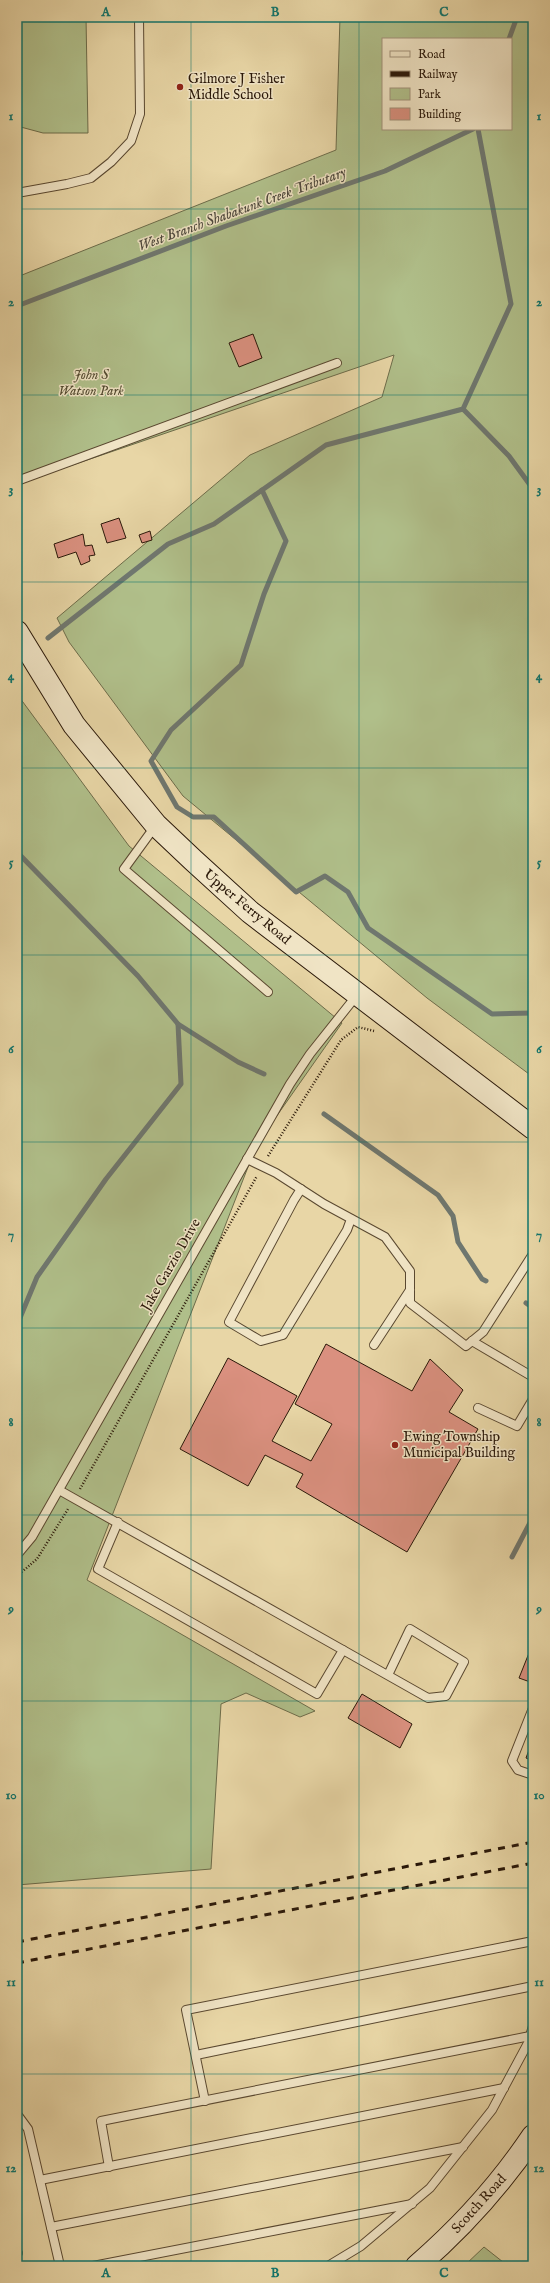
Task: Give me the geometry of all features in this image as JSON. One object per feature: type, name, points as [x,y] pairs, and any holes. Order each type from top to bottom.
[{"type":"main road","name":"Upper Ferry Road","points":[[17,632],[74,726],[156,825],[250,912],[533,1128]]},
{"type":"main road","name":"Scotch Road","points":[[417,2266],[449,2238],[482,2204],[511,2168],[533,2136]]},
{"type":"lane","points":[[17,193],[68,184],[90,178],[111,162],[131,141],[140,114],[139,17]]},
{"type":"lane","points":[[17,481],[337,363]]},
{"type":"lane","points":[[156,825],[124,869],[268,992]]},
{"type":"lane","name":"Jake Garzio Drive","points":[[17,1555],[32,1537],[290,1084],[310,1054],[358,995]]},
{"type":"lane","points":[[247,1159],[263,1166],[351,1219],[385,1237],[410,1271],[410,1303],[466,1346],[483,1332],[533,1254]]},
{"type":"lane","points":[[301,1189],[229,1322],[261,1341],[284,1336],[347,1230],[351,1219]]},
{"type":"lane","points":[[374,1345],[410,1290]]},
{"type":"lane","points":[[472,1341],[533,1377]]},
{"type":"lane","points":[[478,1408],[516,1426],[533,1399]]},
{"type":"lane","points":[[59,1490],[428,1698],[446,1696],[464,1662],[410,1629],[388,1675]]},
{"type":"lane","points":[[118,1522],[98,1569],[132,1589],[317,1694],[343,1650]]},
{"type":"lane","points":[[533,1708],[512,1760],[518,1770],[533,1775]]},
{"type":"lane","points":[[205,2100],[186,2010],[533,1941]]},
{"type":"lane","points":[[196,2055],[533,1986]]},
{"type":"lane","points":[[328,2266],[361,2246],[430,2188],[492,2110],[530,2036],[533,2026]]},
{"type":"lane","points":[[109,2167],[101,2121],[530,2036]]},
{"type":"lane","points":[[40,2180],[504,2088]]},
{"type":"lane","points":[[17,2114],[28,2129],[60,2266]]},
{"type":"lane","points":[[51,2227],[462,2148]]},
{"type":"lane","points":[[93,2266],[412,2204]]},
{"type":"path","points":[[17,1576],[37,1559],[74,1498],[263,1166],[275,1142],[341,1040],[358,1027],[379,1032]]},
{"type":"green space","points":[[17,17],[86,17],[88,133],[43,133],[17,126]]},
{"type":"green space","name":"John S Watson Park","points":[[340,17],[533,17],[533,1077],[427,998],[183,796],[69,642],[57,618],[250,455],[382,397],[394,355],[17,484],[17,277],[336,150]]},
{"type":"green space","points":[[17,694],[129,846],[342,1023],[257,1144],[87,1580],[315,1711],[300,1717],[246,1693],[221,1704],[211,1869],[17,1885]]},
{"type":"green space","points":[[484,2247],[508,2266],[464,2266]]},
{"type":"building","points":[[253,334],[262,358],[239,367],[229,343]]},
{"type":"building","points":[[119,518],[126,538],[107,543],[101,524]]},
{"type":"building","points":[[150,531],[152,540],[142,543],[139,535]]},
{"type":"building","points":[[83,534],[85,546],[92,545],[95,555],[89,556],[90,561],[81,565],[76,552],[58,558],[54,544]]},
{"type":"building","name":"Ewing Township Municipal Building","points":[[326,1344],[412,1391],[430,1359],[463,1390],[449,1412],[478,1429],[407,1552],[296,1487],[303,1474],[265,1455],[248,1486],[180,1449],[228,1358],[297,1396],[272,1441],[311,1461],[332,1424],[295,1404]]},
{"type":"building","points":[[533,1643],[533,1683],[519,1678]]},
{"type":"building","points":[[362,1694],[412,1724],[400,1748],[348,1718]]},
{"type":"building","points":[[533,1739],[533,1761],[526,1758]]},
{"type":"waterway","points":[[509,38],[517,17]]},
{"type":"waterway","name":"West Branch Shabakunk Creek Tributary","points":[[17,306],[226,226],[385,171],[471,130]]},
{"type":"waterway","points":[[48,638],[168,544],[214,524],[326,445],[463,409],[511,304],[478,130]]},
{"type":"waterway","points":[[463,409],[509,456],[533,489]]},
{"type":"waterway","points":[[262,490],[286,541],[264,594],[241,665],[171,730],[151,761],[177,807],[193,817],[214,817],[296,892],[325,876],[348,892],[368,928],[492,1014],[533,1013]]},
{"type":"waterway","points":[[17,852],[138,976],[178,1024],[181,1084],[106,1179],[37,1277],[17,1325]]},
{"type":"waterway","points":[[178,1024],[238,1062],[264,1074]]},
{"type":"waterway","points":[[324,1114],[438,1195],[453,1216],[458,1242],[482,1279],[486,1281]]},
{"type":"waterway","points":[[526,1303],[533,1308]]},
{"type":"waterway","points":[[512,1557],[533,1517]]},
{"type":"railway","points":[[17,1942],[533,1842]]},
{"type":"railway","points":[[17,1963],[533,1863]]},
{"type":"place","name":"Gilmore J Fisher Middle School","points":[[180,87]]},
{"type":"place","name":"Ewing Township Municipal Building","points":[[395,1445]]}]
